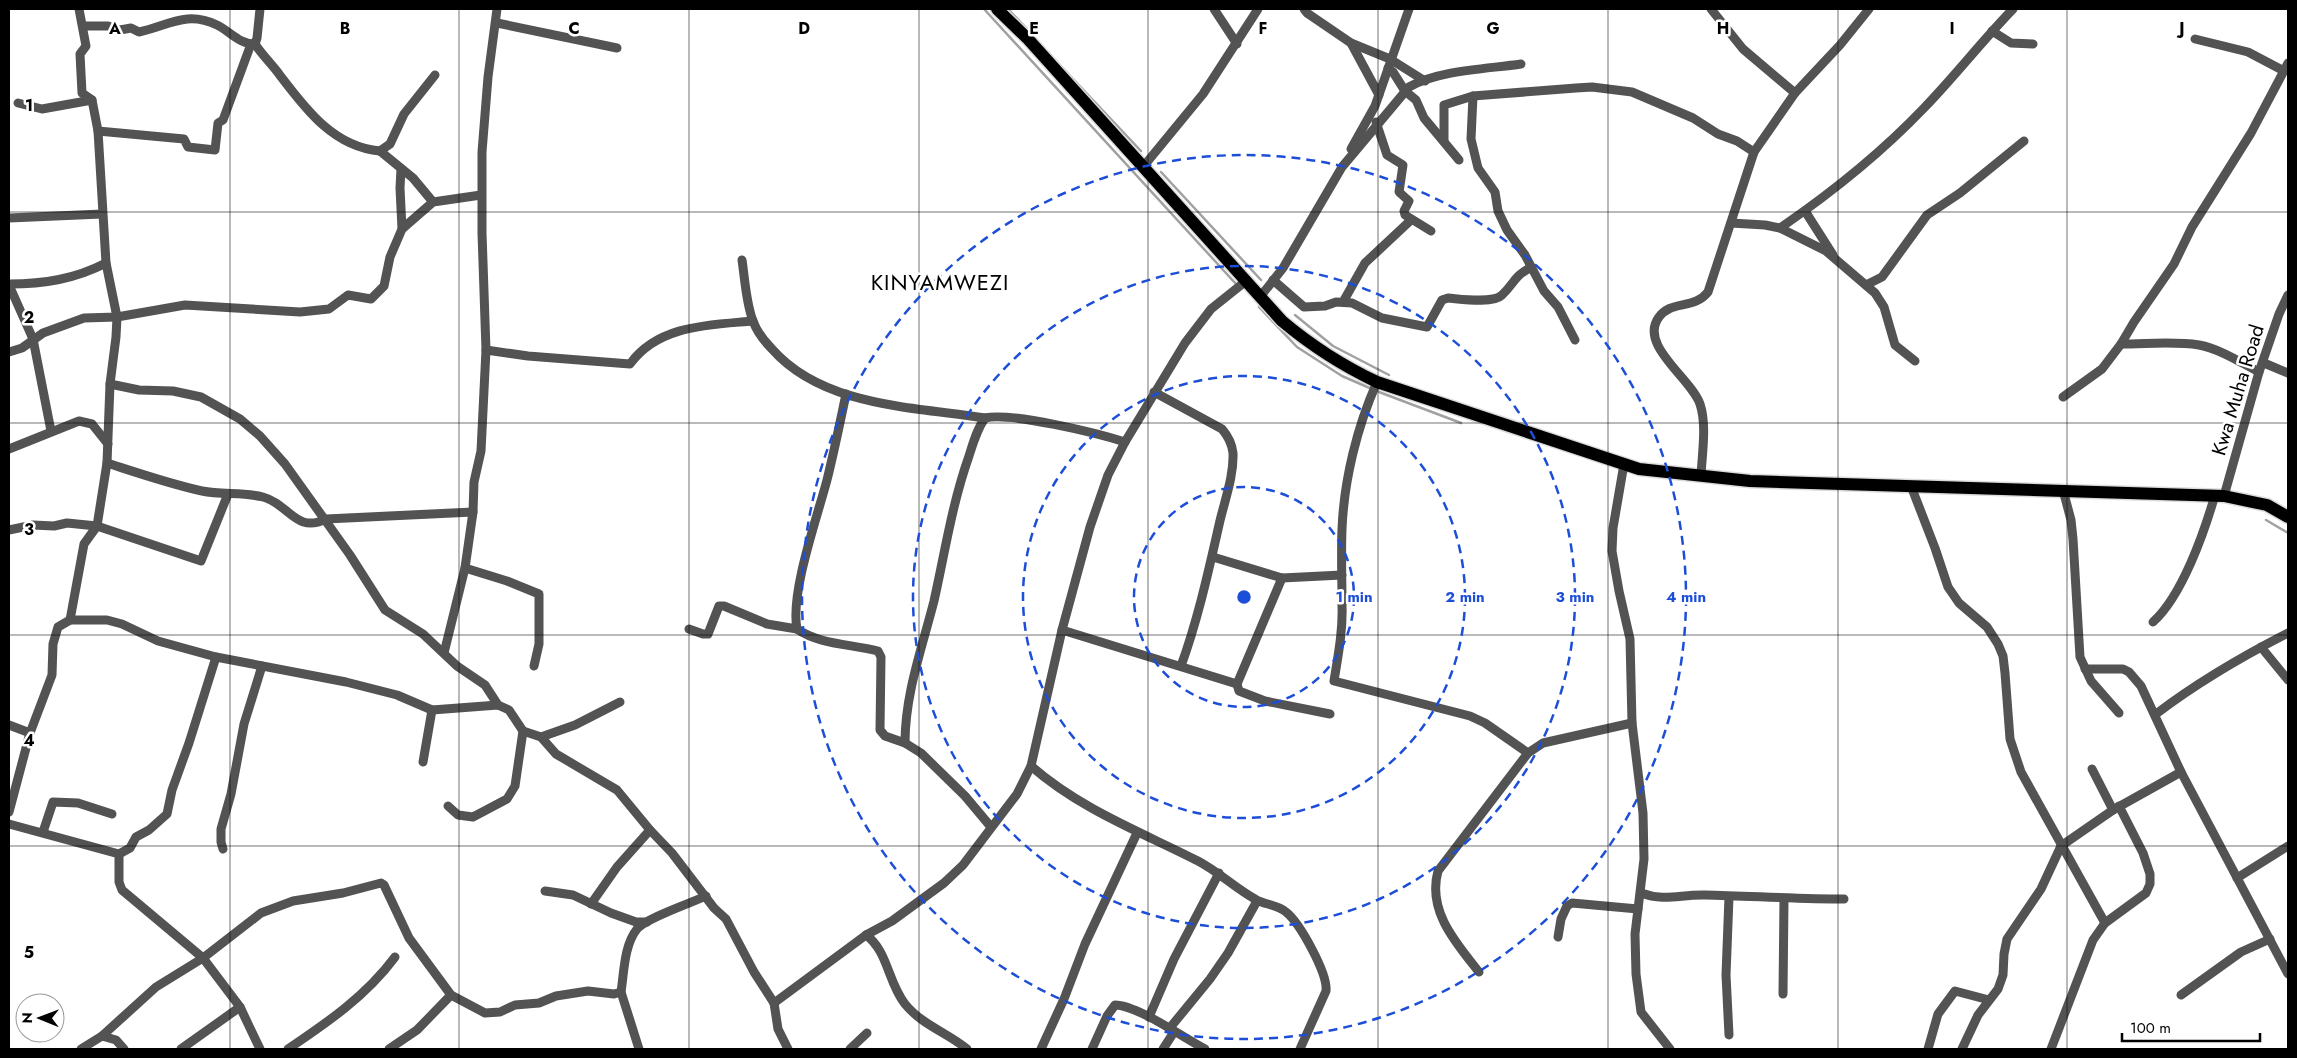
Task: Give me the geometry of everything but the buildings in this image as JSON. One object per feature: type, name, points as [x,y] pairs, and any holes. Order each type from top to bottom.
[{"type":"main road","points":[[997,9],[1028,39],[1282,322],[1308,343],[1338,363],[1377,382],[1640,469],[1750,481],[2220,495],[2267,505],[2288,518]]},
{"type":"street","points":[[70,620],[84,544],[97,526],[107,463],[110,384],[115,358],[117,317],[106,263],[98,131],[92,100],[82,93],[80,54],[86,46],[79,9]]},
{"type":"street","points":[[98,131],[184,139],[188,147],[215,150],[218,123],[223,120],[253,44],[258,38],[260,9]]},
{"type":"street","points":[[444,653],[465,568],[473,512],[474,482],[482,450],[486,350],[481,195],[482,152],[487,86],[498,9]]},
{"type":"street","points":[[1214,9],[1237,44]]},
{"type":"street","points":[[1142,167],[1203,94],[1258,9]]},
{"type":"street","points":[[1304,9],[1351,43],[1425,81]]},
{"type":"street","points":[[1260,296],[1283,268],[1375,106],[1409,9]]},
{"type":"street","points":[[1711,9],[1743,49],[1795,92]]},
{"type":"street","points":[[1701,476],[1701,407],[1689,385],[1656,344],[1655,323],[1660,315],[1669,308],[1693,304],[1702,299],[1708,292],[1754,152],[1795,92],[1840,45],[1869,9]]},
{"type":"street","points":[[1780,228],[1805,211],[1890,143],[2013,9]]},
{"type":"street","points":[[83,26],[108,26],[120,30],[131,28],[139,32],[187,18],[216,24],[244,44],[253,44]]},
{"type":"street","points":[[497,23],[617,48]]},
{"type":"street","points":[[1992,31],[2012,43],[2033,44]]},
{"type":"street","points":[[2063,397],[2102,369],[2122,344],[2134,322],[2174,264],[2192,227],[2251,133],[2286,67],[2248,52],[2195,39]]},
{"type":"street","points":[[1351,43],[1379,95]]},
{"type":"street","points":[[253,44],[320,125],[362,147],[380,151],[413,178],[433,202]]},
{"type":"street","points":[[1389,63],[1405,91],[1416,100],[1424,118],[1459,160]]},
{"type":"street","points":[[1342,167],[1377,128],[1405,91],[1417,83],[1455,73],[1521,64]]},
{"type":"street","points":[[380,151],[390,144],[404,114],[435,76]]},
{"type":"street","points":[[1444,140],[1444,105],[1473,96],[1584,88],[1632,92],[1693,118],[1718,134],[1737,141],[1754,152]]},
{"type":"street","points":[[1473,96],[1471,139],[1474,159],[1495,192],[1502,220],[1525,255],[1530,268],[1544,291],[1558,307],[1576,340]]},
{"type":"street","points":[[18,103],[42,109],[92,100]]},
{"type":"street","points":[[1375,106],[1377,128],[1387,155],[1403,164],[1399,192],[1409,201],[1404,212],[1411,220],[1432,232]]},
{"type":"street","points":[[1866,285],[1882,278],[1926,215],[1960,193],[2024,142]]},
{"type":"street","points":[[401,169],[402,229]]},
{"type":"street","points":[[9,352],[22,348],[33,339],[56,328],[84,318],[117,317],[185,305],[300,312],[329,309],[348,295],[371,298],[384,286],[390,257],[402,229],[433,202],[481,195]]},
{"type":"street","points":[[1805,211],[1834,257]]},
{"type":"street","points":[[9,218],[102,214]]},
{"type":"street","points":[[1343,302],[1365,262],[1411,220]]},
{"type":"street","points":[[1731,223],[1780,228],[1806,240],[1834,257],[1875,293],[1884,307],[1895,345],[1915,361]]},
{"type":"street","points":[[742,260],[753,321],[762,339],[793,370],[846,394],[910,409],[985,418],[1003,417],[1048,424],[1125,442]]},
{"type":"street","points":[[51,431],[33,339],[9,285],[38,284],[65,279],[88,272],[106,263]]},
{"type":"street","points":[[1273,280],[1304,307],[1343,302],[1352,303],[1382,318],[1427,327],[1442,300],[1448,298],[1494,300],[1502,295],[1519,274],[1530,268]]},
{"type":"street","points":[[774,1003],[866,935],[892,921],[944,883],[963,866],[1017,794],[1030,766],[1062,630],[1090,527],[1108,475],[1154,392],[1185,343],[1211,309],[1246,281]]},
{"type":"street","name":"Kwa Muha Road","points":[[2153,622],[2163,613],[2192,559],[2220,495],[2259,372],[2279,314],[2288,295]]},
{"type":"street","points":[[486,350],[528,356],[630,364],[640,351],[667,334],[682,329],[753,321]]},
{"type":"street","points":[[2122,344],[2185,344],[2201,346],[2238,360],[2259,372]]},
{"type":"street","points":[[2264,362],[2288,373]]},
{"type":"street","points":[[1377,382],[1361,423],[1348,484],[1342,528],[1340,643],[1334,681],[1470,716],[1485,723],[1528,753]]},
{"type":"street","points":[[110,384],[139,390],[173,392],[201,397],[222,407],[260,436],[285,464],[326,519],[385,610],[423,634],[469,675],[486,685],[498,705]]},
{"type":"street","points":[[1154,392],[1222,428],[1231,444],[1233,453],[1231,474],[1213,557],[1195,628],[1181,666]]},
{"type":"street","points":[[797,629],[795,611],[798,589],[828,478],[846,394]]},
{"type":"street","points":[[905,743],[907,706],[934,600],[947,533],[961,479],[979,426],[985,418]]},
{"type":"street","points":[[9,449],[79,421],[92,424],[108,444]]},
{"type":"street","points":[[107,463],[204,491],[263,497],[274,501],[301,522],[308,525],[326,519],[473,512]]},
{"type":"street","points":[[1624,464],[1613,528],[1612,551],[1630,639],[1632,723],[1643,813],[1644,859],[1635,934],[1636,974],[1641,1012],[1670,1049]]},
{"type":"street","points":[[1911,486],[1948,587],[1959,603],[1987,628],[1998,644],[2004,664],[2010,739],[2021,772],[2105,923]]},
{"type":"street","points":[[2063,490],[2071,520],[2080,657],[2091,681],[2119,713]]},
{"type":"street","points":[[9,530],[33,525],[54,526],[67,523],[97,526],[201,561],[228,494]]},
{"type":"street","points":[[1213,557],[1282,578],[1342,575]]},
{"type":"street","points":[[465,568],[508,581],[539,594],[539,644],[534,666]]},
{"type":"street","points":[[1282,578],[1237,684],[1239,691],[1265,701],[1330,714]]},
{"type":"street","points":[[689,629],[708,634],[718,606],[724,606],[767,624],[797,629],[804,634],[828,642],[878,651],[881,657],[880,730],[885,736],[905,743],[921,753],[965,796],[991,827]]},
{"type":"street","points":[[9,812],[11,797],[30,734],[52,675],[53,644],[58,627],[70,620],[107,620],[140,631],[158,641],[216,657],[346,682],[397,696],[432,710],[498,705],[509,710],[522,731],[515,786],[507,799],[473,817],[458,815],[448,806]]},
{"type":"street","points":[[1062,630],[1237,684]]},
{"type":"street","points":[[2156,714],[2210,675],[2288,633]]},
{"type":"street","points":[[2262,647],[2288,680]]},
{"type":"street","points":[[9,824],[119,854],[130,848],[136,837],[149,830],[167,814],[172,790],[190,743],[216,657]]},
{"type":"street","points":[[223,849],[220,842],[221,829],[244,724],[262,666]]},
{"type":"street","points":[[2085,669],[2114,668],[2129,672],[2141,686],[2156,714],[2181,772],[2288,974]]},
{"type":"street","points":[[541,737],[575,724],[620,702]]},
{"type":"street","points":[[423,762],[432,710]]},
{"type":"street","points":[[1479,972],[1456,944],[1442,919],[1435,896],[1434,883],[1438,871],[1528,753],[1543,743],[1632,723]]},
{"type":"street","points":[[9,725],[30,734]]},
{"type":"street","points":[[522,731],[541,737],[556,754],[617,790],[672,853],[736,934],[754,972],[774,1003],[778,1029],[788,1049]]},
{"type":"street","points":[[1030,766],[1098,812],[1219,872],[1257,901],[1279,908],[1294,920],[1326,978],[1326,991],[1300,1049]]},
{"type":"street","points":[[2051,1049],[2094,940],[2105,923],[2146,893],[2150,884],[2150,874],[2143,853],[2092,769]]},
{"type":"street","points":[[1962,1049],[1970,1030],[2001,982],[2007,939],[2041,889],[2061,846],[2116,808],[2181,772]]},
{"type":"street","points":[[43,832],[53,802],[78,803],[112,814]]},
{"type":"street","points":[[591,904],[617,867],[650,830]]},
{"type":"street","points":[[1041,1049],[1086,944],[1137,833]]},
{"type":"street","points":[[2237,878],[2288,846]]},
{"type":"street","points":[[119,854],[119,882],[122,890],[203,958],[240,1007],[260,1049]]},
{"type":"street","points":[[1149,1017],[1174,959],[1219,872]]},
{"type":"street","points":[[81,1049],[102,1036],[156,987],[203,958],[261,913],[293,901],[343,893],[381,883],[384,885],[410,938],[451,995],[485,1013],[500,1012],[515,1004],[539,1003],[556,996],[588,991],[614,994],[620,992]]},
{"type":"street","points":[[545,891],[573,895],[636,922],[647,922]]},
{"type":"street","points":[[1641,893],[1662,899],[1689,895],[1784,899],[1844,899]]},
{"type":"street","points":[[639,1049],[620,992],[628,950],[637,929],[647,922],[706,896]]},
{"type":"street","points":[[1729,897],[1726,975],[1729,1035]]},
{"type":"street","points":[[1783,994],[1784,899]]},
{"type":"street","points":[[1163,1049],[1171,1030],[1228,953],[1257,901]]},
{"type":"street","points":[[1558,937],[1561,919],[1567,906],[1572,903],[1638,909]]},
{"type":"street","points":[[866,935],[875,942],[896,990],[912,1012],[967,1049]]},
{"type":"street","points":[[2181,995],[2241,952],[2270,939]]},
{"type":"street","points":[[288,1049],[357,999],[381,975],[394,957]]},
{"type":"street","points":[[1928,1049],[1938,1014],[1955,991],[1989,1000]]},
{"type":"street","points":[[389,1049],[417,1030],[451,995]]},
{"type":"street","points":[[1092,1049],[1107,1016],[1115,1005],[1121,1005],[1149,1017],[1205,1049]]},
{"type":"street","points":[[181,1049],[240,1007]]},
{"type":"street","points":[[850,1049],[867,1033]]},
{"type":"street","points":[[102,1036],[116,1040],[124,1049]]},
{"type":"waterway","points":[[984,9],[1236,284]]},
{"type":"waterway","points":[[1008,9],[1029,31]]},
{"type":"waterway","points":[[1041,45],[1141,151]]},
{"type":"waterway","points":[[1161,172],[1261,280]]},
{"type":"waterway","points":[[1259,307],[1297,347],[1342,376],[1372,389]]},
{"type":"waterway","points":[[1295,315],[1333,346],[1389,375]]},
{"type":"waterway","points":[[1379,392],[1461,423]]},
{"type":"waterway","points":[[2266,520],[2288,533]]},
{"type":"district","name":"KINYAMWEZI","points":[[940,282]]}]
